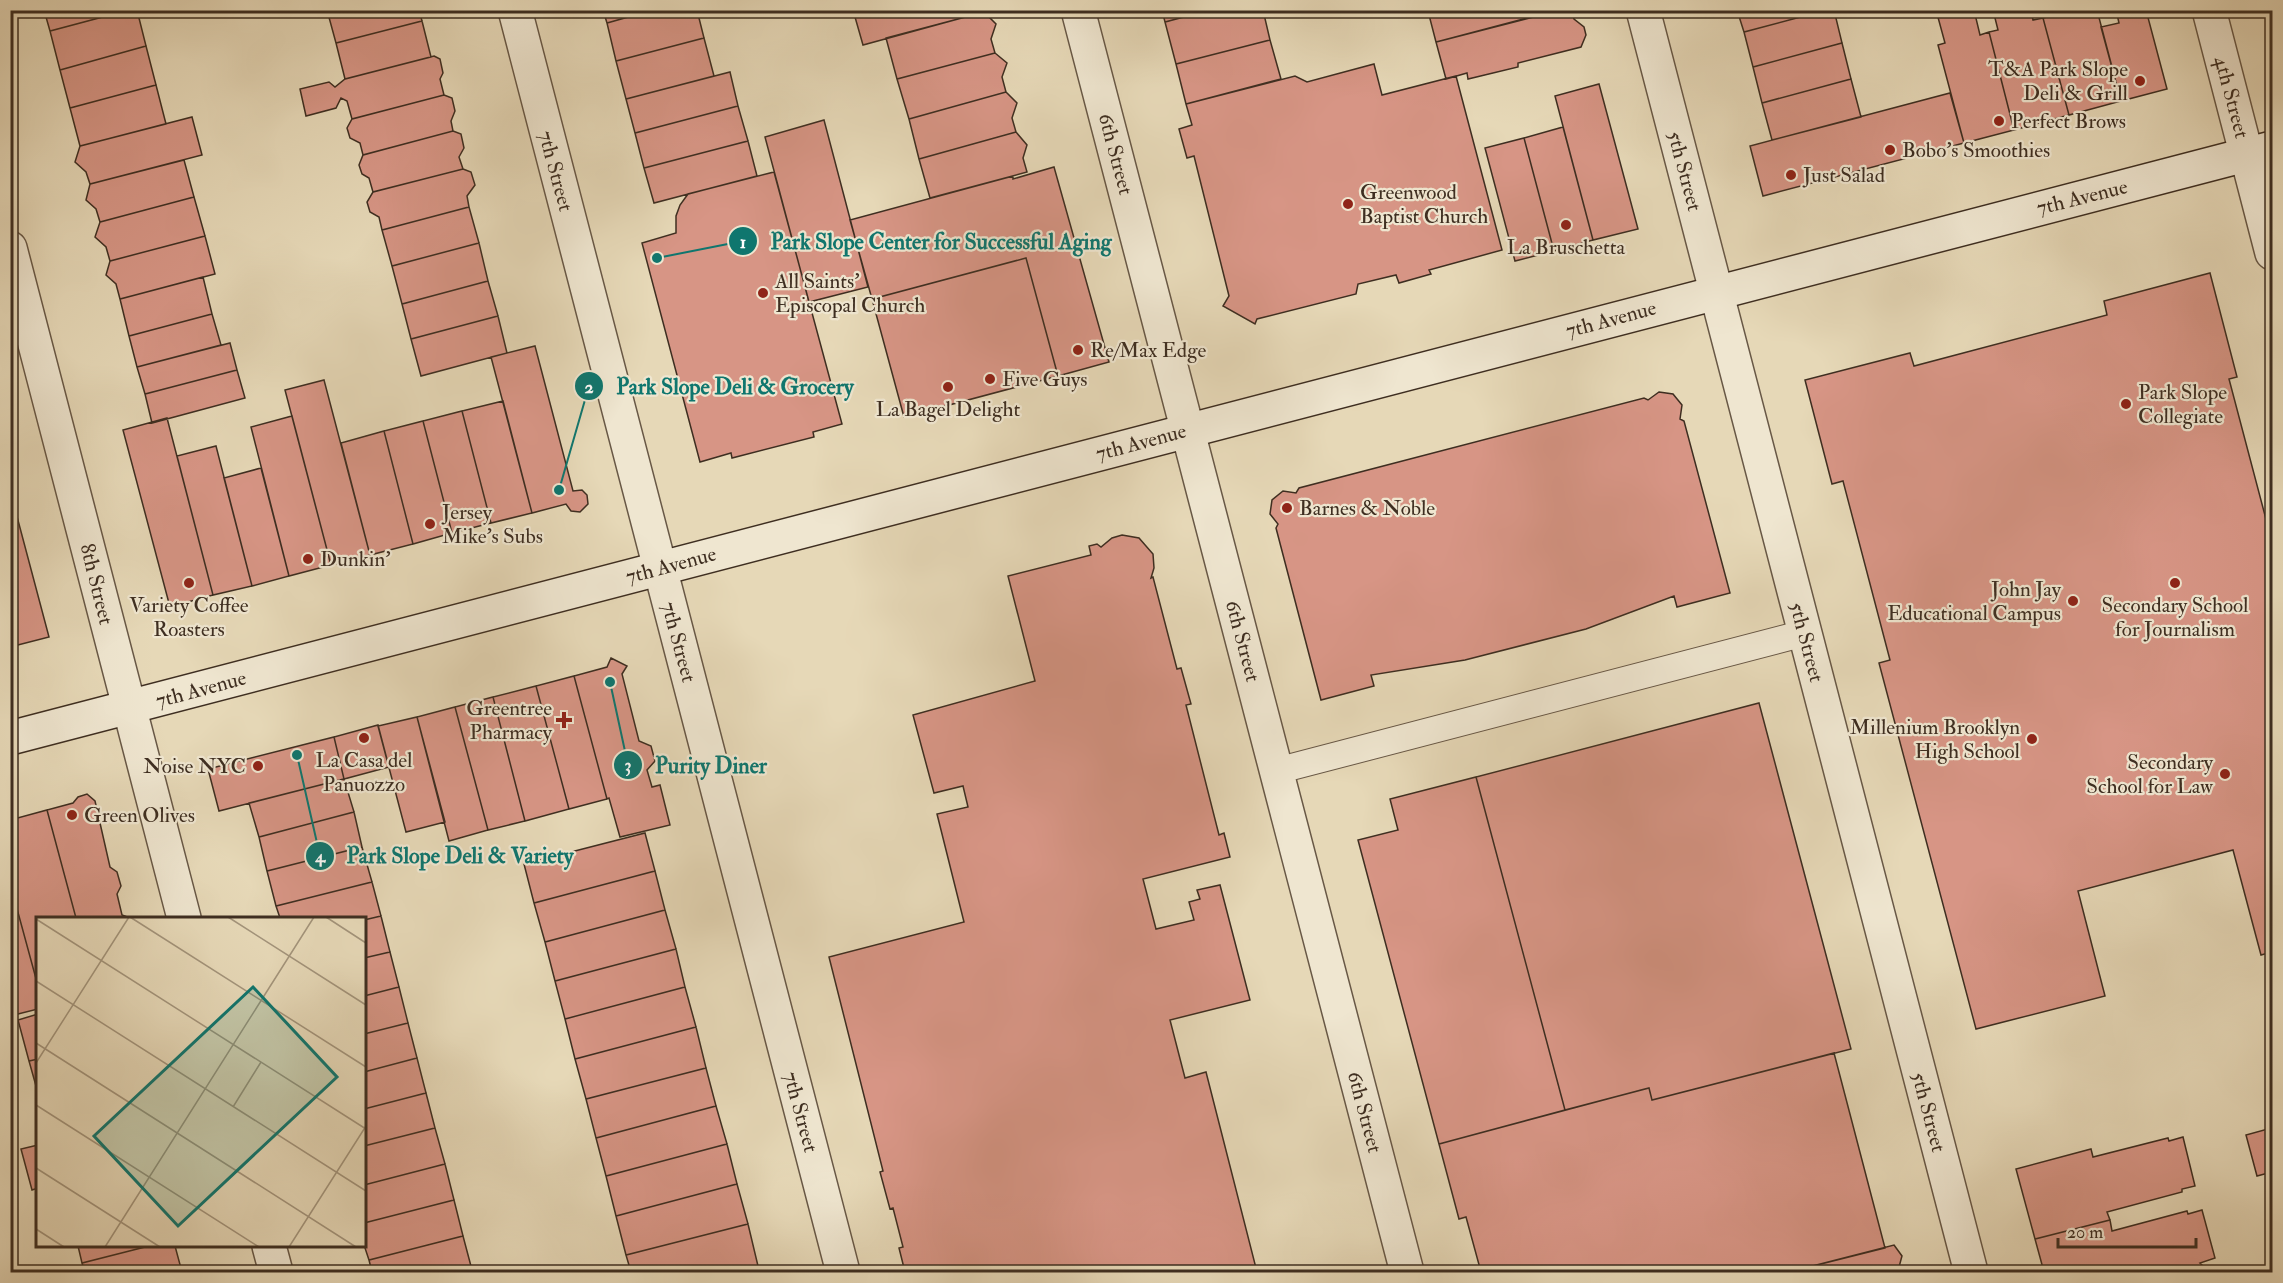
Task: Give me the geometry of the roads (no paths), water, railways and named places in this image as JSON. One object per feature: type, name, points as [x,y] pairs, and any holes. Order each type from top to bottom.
[{"type":"street","name":"7th Street","points":[[515,10],[843,1272]]},
{"type":"street","name":"6th Street","points":[[1078,10],[1407,1272]]},
{"type":"street","name":"5th Street","points":[[1643,10],[1971,1272]]},
{"type":"street","name":"4th Street","points":[[2210,10],[2260,151],[2272,253]]},
{"type":"street","name":"7th Avenue","points":[[10,738],[2260,151]]},
{"type":"street","name":"8th Street","points":[[10,248],[184,917]]},
{"type":"street","points":[[270,1247],[276,1272]]},
{"type":"lane","points":[[1276,771],[1805,633]]},
{"type":"place","name":"T&A Park Slope Deli & Grill","points":[[2140,81]]},
{"type":"place","name":"Perfect Brows","points":[[1999,121]]},
{"type":"place","name":"Bobo's Smoothies","points":[[1890,150]]},
{"type":"place","name":"Just Salad","points":[[1791,175]]},
{"type":"place","name":"Greenwood Baptist Church","points":[[1348,204]]},
{"type":"place","name":"La Bruschetta","points":[[1566,225]]},
{"type":"place","name":"Park Slope Center for Successful Aging","points":[[657,258]]},
{"type":"place","name":"All Saints' Episcopal Church","points":[[763,293]]},
{"type":"place","name":"Re/Max Edge","points":[[1078,350]]},
{"type":"place","name":"Five Guys","points":[[990,379]]},
{"type":"place","name":"La Bagel Delight","points":[[948,387]]},
{"type":"place","name":"Park Slope Collegiate","points":[[2126,404]]},
{"type":"place","name":"Park Slope Deli & Grocery","points":[[559,490]]},
{"type":"place","name":"Barnes & Noble","points":[[1287,508]]},
{"type":"place","name":"Jersey Mike's Subs","points":[[430,524]]},
{"type":"place","name":"Dunkin'","points":[[308,559]]},
{"type":"place","name":"Variety Coffee Roasters","points":[[189,583]]},
{"type":"place","name":"Secondary School for Journalism","points":[[2175,583]]},
{"type":"place","name":"John Jay Educational Campus","points":[[2073,601]]},
{"type":"place","name":"Purity Diner","points":[[610,682]]},
{"type":"place","name":"Greentree Pharmacy","points":[[564,720]]},
{"type":"place","name":"La Casa del Panuozzo","points":[[364,738]]},
{"type":"place","name":"Millenium Brooklyn High School","points":[[2032,739]]},
{"type":"place","name":"Park Slope Deli & Variety","points":[[297,755]]},
{"type":"place","name":"Noise NYC","points":[[258,766]]},
{"type":"place","name":"Secondary School for Law","points":[[2225,774]]},
{"type":"place","name":"Green Olives","points":[[72,815]]}]
